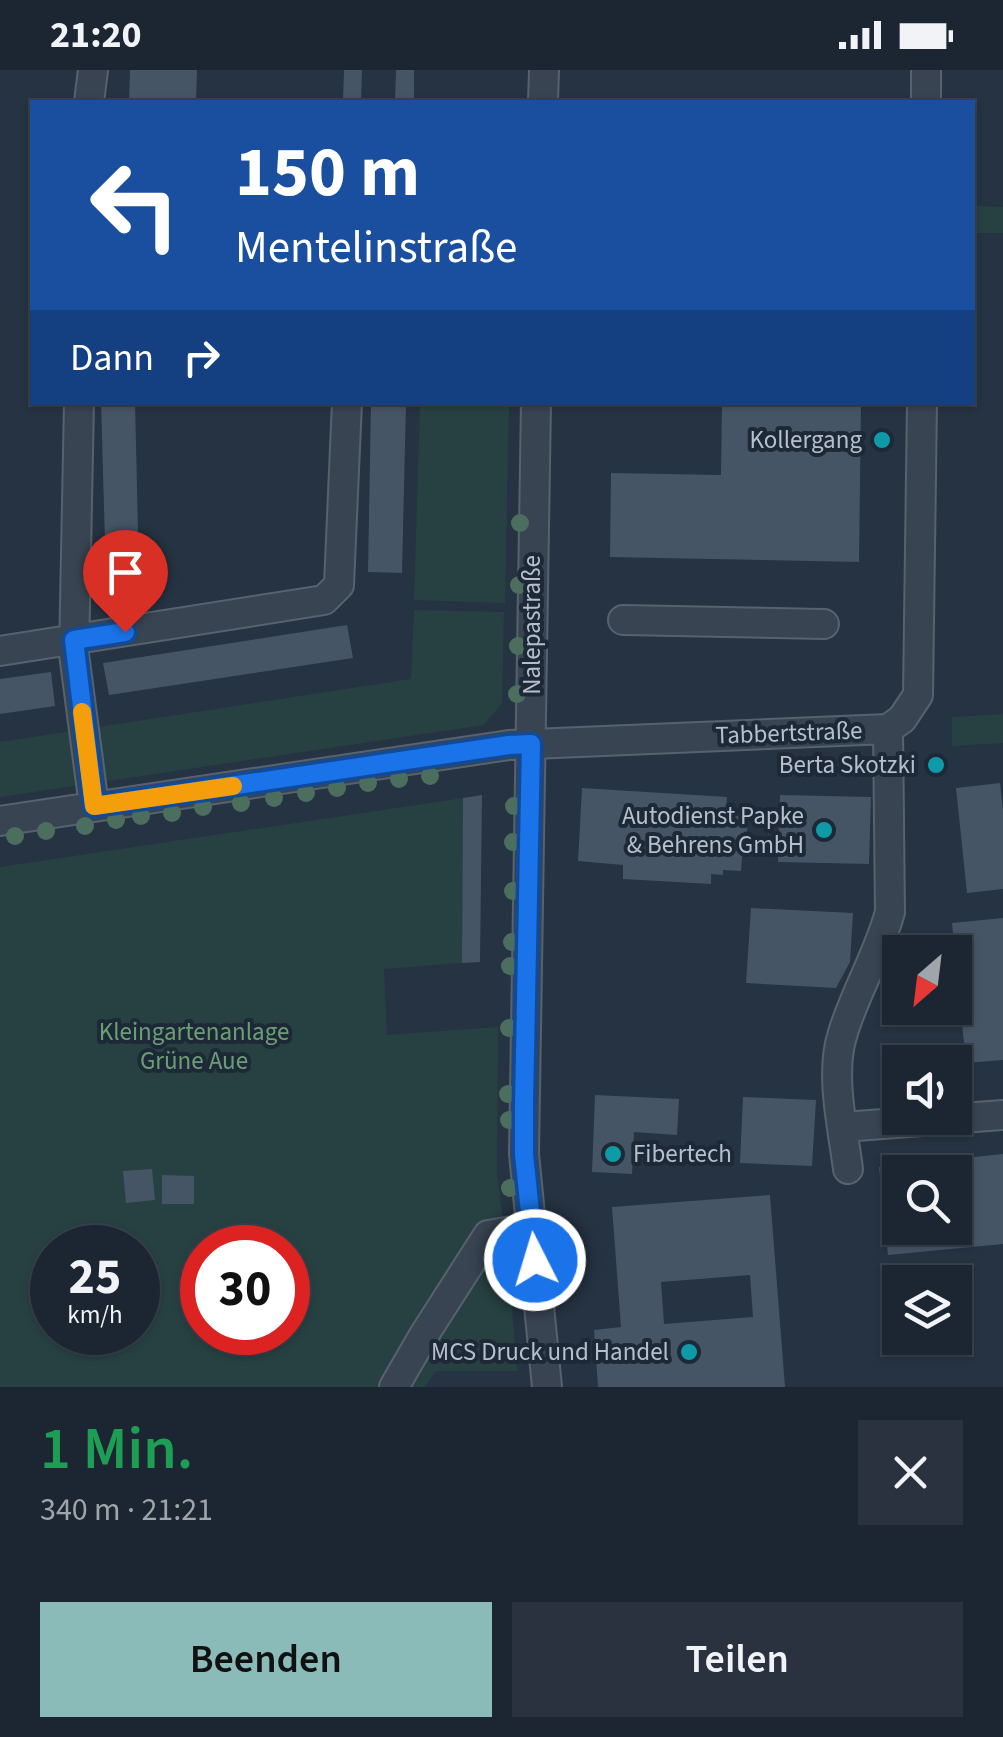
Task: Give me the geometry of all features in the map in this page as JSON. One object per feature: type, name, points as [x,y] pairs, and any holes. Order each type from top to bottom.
[{"type":"street","points":[[90,100],[93,70]]},
{"type":"street","points":[[543,100],[544,70]]},
{"type":"street","points":[[926,70],[926,100]]},
{"type":"street","points":[[79,405],[74,640],[94,806]]},
{"type":"street","points":[[0,651],[324,600],[339,585],[347,405]]},
{"type":"street","name":"Nalepastraße","points":[[536,405],[524,1154],[547,1387]]},
{"type":"street","name":"Tabbertstraße","points":[[0,821],[509,745],[888,730],[902,719],[918,695],[922,405]]},
{"type":"street","points":[[623,620],[824,624]]},
{"type":"street","points":[[848,1169],[838,1054],[842,1035],[883,940],[890,912],[888,730]]},
{"type":"street","points":[[843,1126],[1003,1115]]},
{"type":"street","points":[[394,1387],[488,1235],[532,1228]]},
{"type":"green space","points":[[975,206],[1003,207],[1003,233],[975,233]]},
{"type":"green space","points":[[420,405],[509,405],[505,603],[414,600]]},
{"type":"green space","points":[[414,610],[504,612],[502,703],[484,725],[0,797],[0,742],[411,679]]},
{"type":"green space","points":[[1003,714],[1003,743],[952,746],[952,717]]},
{"type":"green space","name":"Kleingartenanlage Grüne Aue","points":[[463,798],[462,963],[384,969],[387,1035],[498,1027],[497,1175],[517,1371],[436,1371],[425,1387],[0,1387],[0,867]]},
{"type":"building","points":[[130,70],[197,70],[196,100],[129,100]]},
{"type":"building","points":[[344,70],[362,70],[361,100],[343,100]]},
{"type":"building","points":[[396,70],[414,70],[414,100],[395,100]]},
{"type":"building","points":[[101,405],[135,405],[139,576],[106,577]]},
{"type":"building","points":[[371,405],[406,405],[402,573],[368,572]]},
{"type":"building","points":[[722,405],[861,405],[859,562],[610,557],[611,473],[721,475]]},
{"type":"building","points":[[347,625],[353,658],[109,695],[103,663]]},
{"type":"building","points":[[51,672],[55,706],[0,714],[0,679]]},
{"type":"building","points":[[1000,783],[1003,889],[967,893],[956,788]]},
{"type":"building","points":[[582,788],[727,797],[726,811],[748,812],[741,871],[711,874],[711,884],[623,879],[623,865],[578,861]]},
{"type":"building","points":[[482,795],[480,962],[462,963],[463,798]]},
{"type":"building","name":"Autodienst Papke & Behrens GmbH","points":[[780,795],[871,797],[869,864],[778,862]]},
{"type":"building","points":[[751,908],[853,913],[850,962],[836,988],[746,983]]},
{"type":"building","points":[[1003,918],[1003,1060],[972,1063],[972,1045],[964,1045],[962,1025],[972,1025],[972,935],[953,935],[952,923]]},
{"type":"building","name":"Fibertech","points":[[595,1095],[679,1099],[677,1135],[634,1132],[632,1174],[592,1172]]},
{"type":"building","points":[[743,1097],[816,1100],[812,1166],[740,1163]]},
{"type":"building","points":[[1003,1154],[1003,1244],[888,1255],[887,1245],[972,1245],[972,1157]]},
{"type":"building","points":[[152,1169],[155,1200],[126,1203],[123,1171]]},
{"type":"building","points":[[162,1175],[194,1176],[194,1204],[162,1204]]},
{"type":"building","points":[[770,1195],[785,1387],[598,1387],[594,1330],[621,1327],[612,1207]],"holes":[[[750,1275],[753,1317],[664,1324],[661,1282]]]},
{"type":"slow traffic","points":[[82,712],[94,806],[233,786]]},
{"type":"place","name":"Kollergang","points":[[882,440]]},
{"type":"place","name":"Berta Skotzki","points":[[936,765]]},
{"type":"place","name":"Autodienst Papke & Behrens GmbH","points":[[824,830]]},
{"type":"place","name":"Fibertech","points":[[613,1154]]},
{"type":"place","name":"MCS Druck und Handel","points":[[689,1352]]},
{"type":"route","points":[[125,632],[74,640],[94,806],[531,744],[524,1154],[535,1260]]}]
